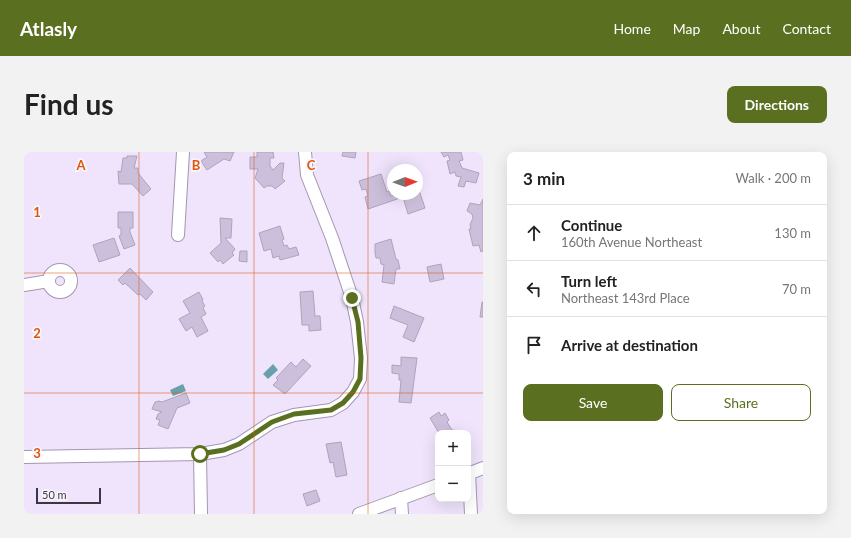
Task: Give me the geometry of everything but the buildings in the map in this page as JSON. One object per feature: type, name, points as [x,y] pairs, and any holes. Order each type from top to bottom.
[{"type":"street","points":[[178,235],[182,152]]},
{"type":"street","points":[[24,457],[200,454],[224,450],[239,444],[272,422],[294,414],[331,410],[343,403],[353,392],[360,379],[361,358],[358,322],[352,298],[332,238],[307,175],[305,152]]},
{"type":"street","points":[[24,285],[49,281]]},
{"type":"street","points":[[200,454],[201,514]]},
{"type":"street","points":[[471,472],[483,468]]},
{"type":"street","points":[[359,514],[435,486]]},
{"type":"street","points":[[402,498],[402,514]]},
{"type":"street","points":[[470,502],[471,514]]},
{"type":"shaded area","points":[[273,364],[278,370],[268,379],[263,374]]},
{"type":"shaded area","points":[[183,384],[186,391],[173,396],[170,390]]},
{"type":"route","points":[[200,454],[224,450],[239,444],[272,422],[294,414],[331,410],[343,403],[353,392],[360,379],[361,358],[358,322],[352,298]]}]
